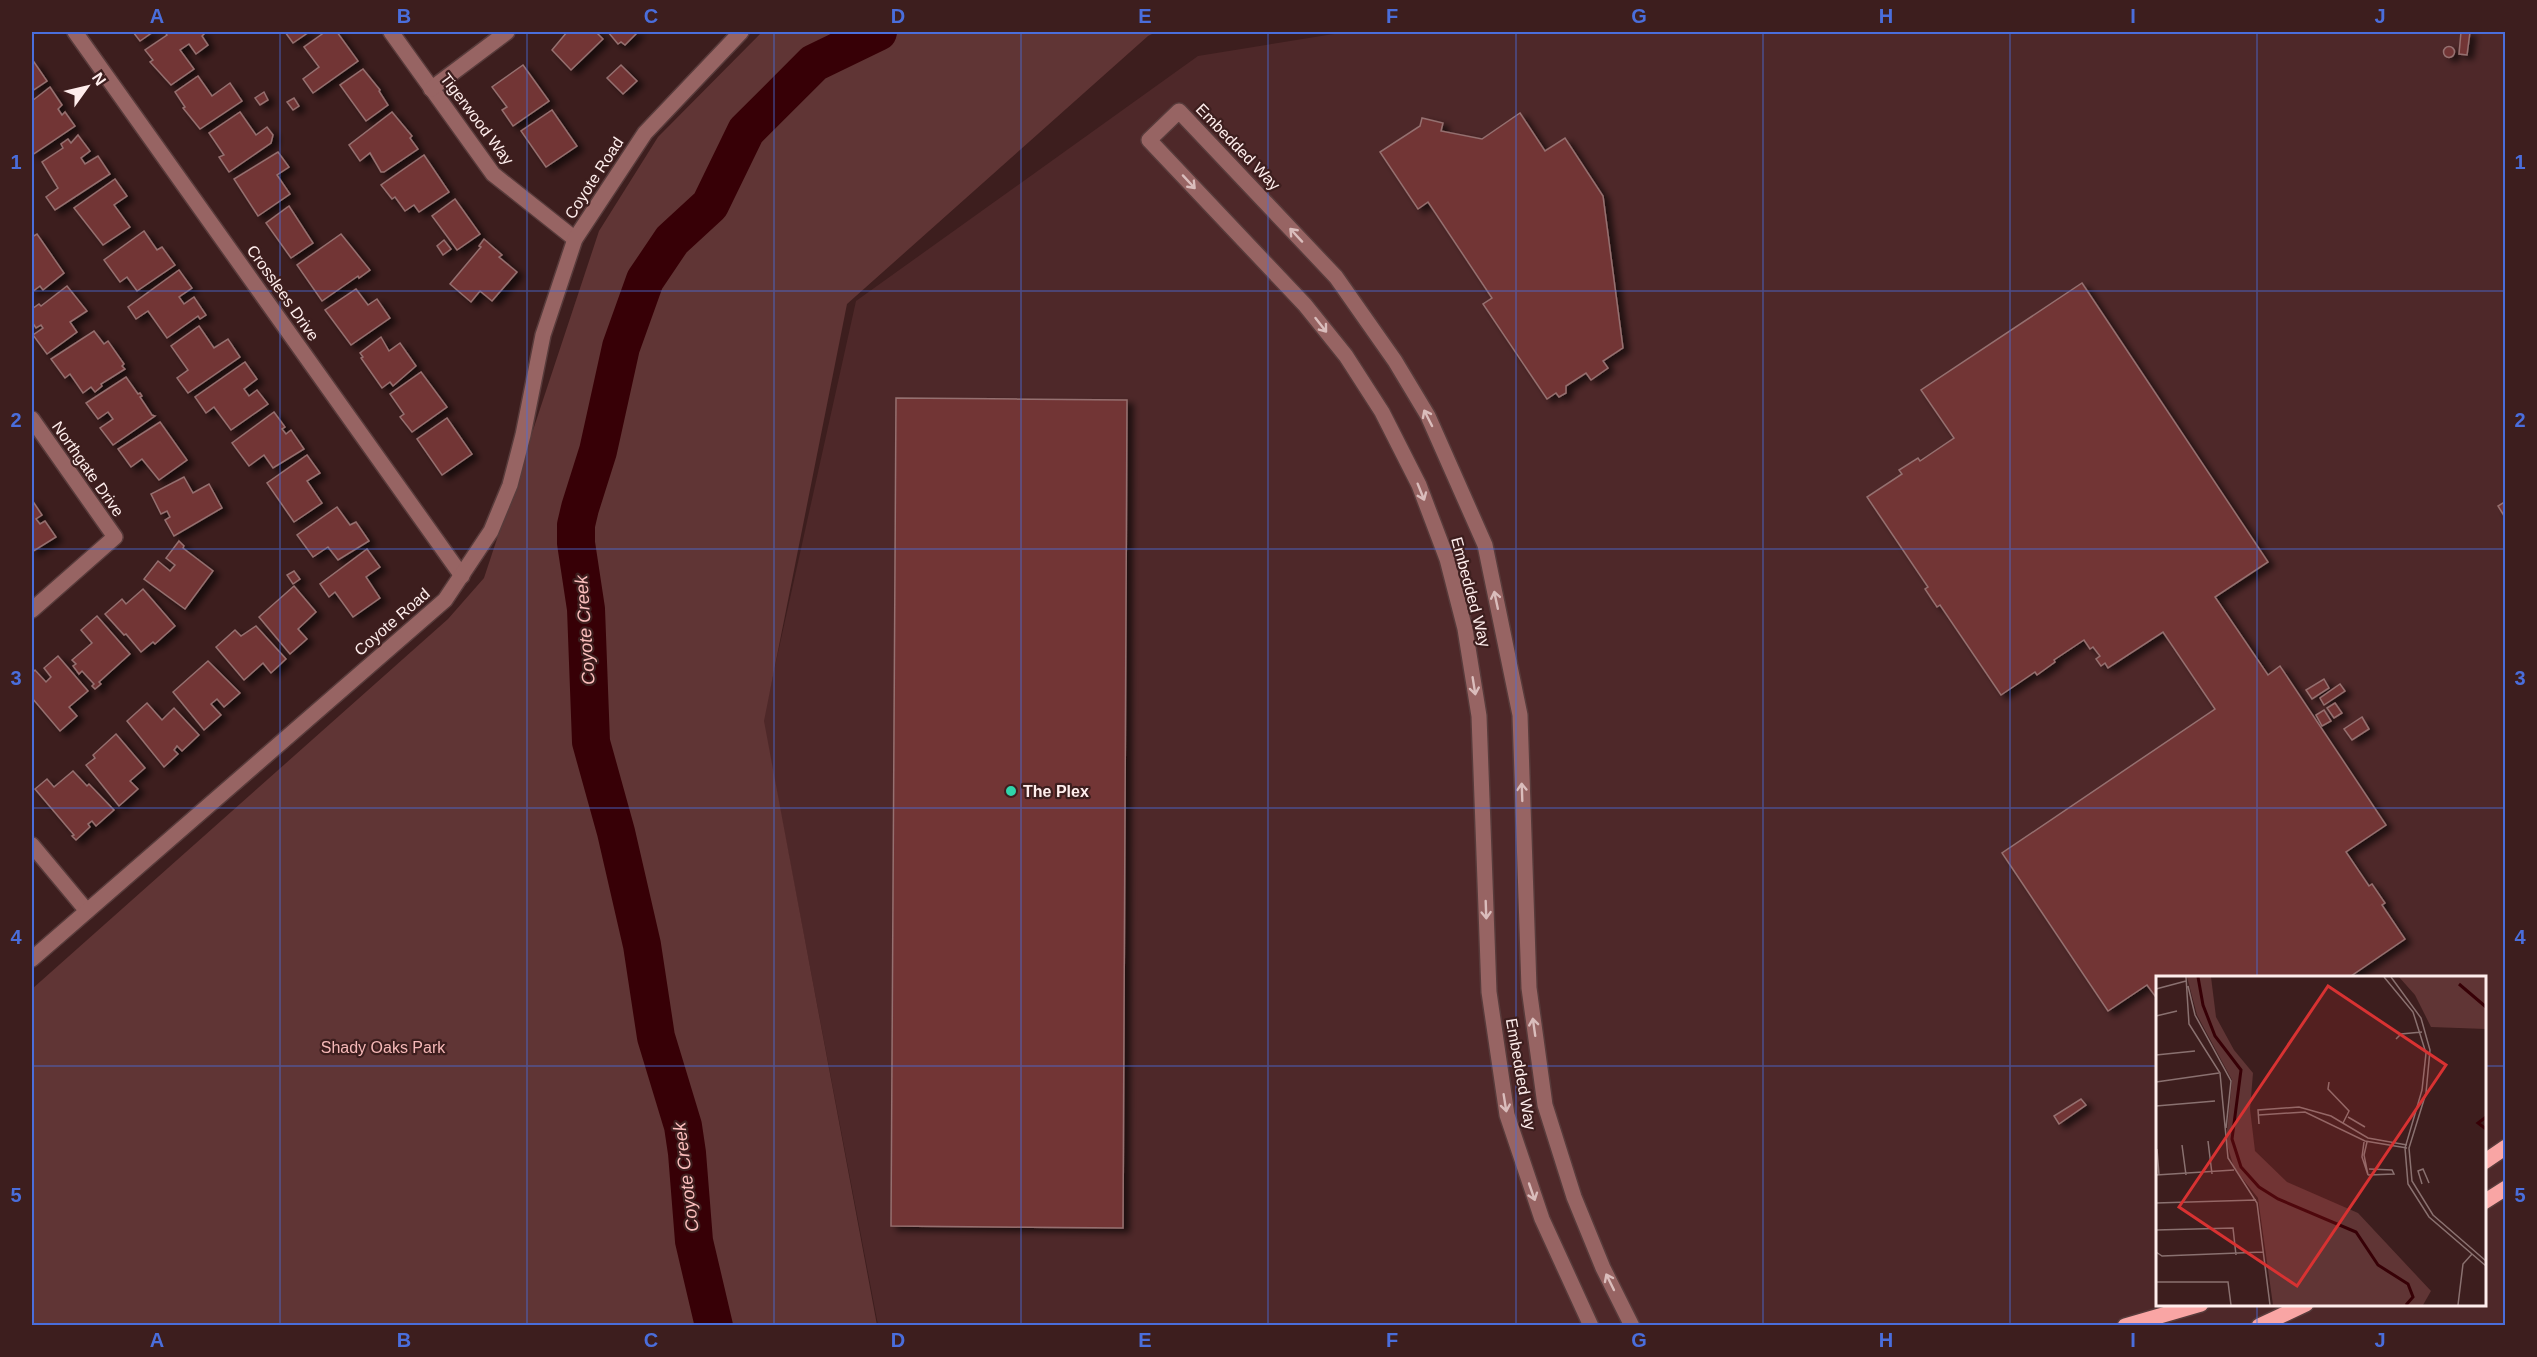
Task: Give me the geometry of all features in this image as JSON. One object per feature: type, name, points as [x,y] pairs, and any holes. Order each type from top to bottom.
[{"type":"main road","points":[[2486,1161],[2505,1147]]},
{"type":"main road","points":[[2486,1201],[2505,1188]]},
{"type":"main road","points":[[2124,1326],[2197,1306]]},
{"type":"main road","points":[[2259,1326],[2305,1306]]},
{"type":"street","name":"Crosslees Drive","points":[[75,32],[462,576]]},
{"type":"street","name":"Tigerwood Way","points":[[392,32],[493,174],[575,239]]},
{"type":"street","points":[[431,89],[507,32]]},
{"type":"street","name":"Coyote Road","points":[[32,959],[445,600],[491,531],[510,485],[523,435],[543,335],[575,239],[645,133],[741,32]]},
{"type":"street","name":"Embedded Way","points":[[1591,1326],[1542,1220],[1507,1115],[1489,992],[1479,716],[1465,629],[1447,559],[1419,486],[1382,412],[1346,356],[1305,305],[1149,140],[1179,111],[1336,278],[1395,362],[1428,416],[1485,545],[1520,715],[1529,988],[1545,1106],[1574,1197],[1632,1326]]},
{"type":"street","name":"Northgate Drive","points":[[32,419],[115,537],[32,610]]},
{"type":"street","points":[[32,844],[87,911]]},
{"type":"shaded area","points":[[1346,32],[2505,32],[2505,1325],[878,1325],[763,720],[856,301],[1198,56]]},
{"type":"green space","name":"Shady Oaks Park","points":[[762,32],[1156,32],[1148,36],[847,304],[764,721],[877,1325],[32,1325],[32,989],[448,619],[484,578],[599,231],[658,137]]},
{"type":"building","points":[[133,32],[153,32],[140,41]]},
{"type":"building","points":[[165,32],[203,32],[202,36],[208,45],[196,54],[189,44],[180,50],[194,69],[171,85],[150,62],[153,60],[145,50],[167,35]]},
{"type":"building","points":[[285,32],[309,32],[293,43]]},
{"type":"building","points":[[325,32],[337,32],[358,61],[313,93],[303,79],[319,67],[304,47]]},
{"type":"building","points":[[567,32],[596,32],[603,39],[571,70],[552,50]]},
{"type":"building","points":[[608,32],[638,32],[625,45],[621,42],[618,44]]},
{"type":"building","points":[[2461,32],[2470,32],[2467,55],[2459,54]]},
{"type":"building","points":[[2449,47],[2453,48],[2453,56],[2449,57],[2445,56],[2444,52],[2445,48]]},
{"type":"building","points":[[34,62],[47,81],[32,91],[32,64]]},
{"type":"building","points":[[523,65],[549,101],[513,126],[502,110],[507,107],[492,87]]},
{"type":"building","points":[[621,65],[637,81],[623,94],[607,78]]},
{"type":"building","points":[[363,69],[380,90],[388,105],[366,121],[340,85]]},
{"type":"building","points":[[198,76],[212,96],[230,83],[242,101],[200,129],[183,108],[185,107],[175,92]]},
{"type":"building","points":[[50,87],[62,105],[58,109],[62,115],[65,112],[75,126],[32,155],[32,101]]},
{"type":"building","points":[[264,92],[268,100],[260,105],[255,98]]},
{"type":"building","points":[[294,98],[299,106],[293,110],[287,102]]},
{"type":"building","points":[[552,110],[577,146],[546,167],[521,131]]},
{"type":"building","points":[[240,112],[256,135],[267,127],[273,135],[271,143],[229,172],[219,157],[224,155],[209,133]]},
{"type":"building","points":[[392,112],[412,136],[410,138],[418,149],[381,172],[370,153],[360,161],[349,145]]},
{"type":"building","points":[[1520,113],[1545,151],[1565,138],[1603,196],[1623,348],[1603,361],[1608,368],[1591,380],[1586,373],[1566,386],[1566,393],[1559,397],[1556,393],[1547,399],[1483,304],[1492,298],[1428,202],[1418,209],[1380,152],[1420,126],[1422,118],[1443,123],[1441,131],[1482,139]]},
{"type":"building","points":[[78,135],[90,151],[81,158],[85,164],[98,156],[110,174],[55,210],[46,197],[58,188],[42,162],[63,148],[61,144],[68,139],[71,143]]},
{"type":"building","points":[[278,152],[289,167],[277,175],[290,194],[258,216],[234,179]]},
{"type":"building","points":[[424,155],[449,192],[419,212],[414,205],[405,211],[395,197],[392,199],[381,185]]},
{"type":"building","points":[[115,179],[127,196],[114,205],[130,227],[103,245],[74,208]]},
{"type":"building","points":[[455,199],[480,234],[457,250],[432,216]]},
{"type":"building","points":[[289,206],[313,243],[291,258],[266,223]]},
{"type":"building","points":[[144,231],[157,250],[162,247],[175,265],[137,291],[127,277],[120,282],[104,260]]},
{"type":"building","points":[[37,234],[64,273],[43,290],[40,286],[32,292],[32,237]]},
{"type":"building","points":[[341,234],[370,270],[322,301],[297,265]]},
{"type":"building","points":[[484,239],[502,255],[499,257],[517,272],[492,301],[480,291],[471,302],[450,284],[481,247],[479,246]]},
{"type":"building","points":[[444,240],[451,249],[443,255],[437,246]]},
{"type":"building","points":[[179,270],[192,288],[179,297],[184,304],[194,297],[206,315],[200,319],[198,316],[167,338],[148,311],[136,319],[128,307]]},
{"type":"building","points":[[2082,283],[2268,562],[2215,597],[2268,675],[2280,666],[2386,825],[2346,852],[2369,886],[2372,884],[2385,903],[2382,905],[2405,939],[2351,976],[2156,976],[2156,997],[2147,985],[2108,1011],[2002,853],[2215,709],[2163,632],[2108,668],[2105,663],[2101,666],[2096,659],[2100,656],[2093,647],[2090,649],[2084,640],[2054,660],[2055,662],[2037,675],[2035,672],[2001,695],[1940,605],[1937,607],[1925,589],[1928,587],[1867,497],[1902,474],[1899,470],[1918,458],[1920,461],[1954,438],[1921,390]]},
{"type":"building","points":[[67,286],[87,311],[70,322],[77,332],[47,354],[33,335],[43,328],[41,325],[36,328],[32,322],[32,309],[39,304],[41,306]]},
{"type":"building","points":[[356,289],[368,305],[377,299],[390,318],[351,345],[325,310]]},
{"type":"building","points":[[199,326],[214,348],[228,339],[240,357],[188,393],[177,378],[188,370],[171,346]]},
{"type":"building","points":[[94,331],[104,344],[108,341],[125,369],[101,384],[102,386],[95,392],[91,387],[83,393],[70,374],[65,378],[51,359]]},
{"type":"building","points":[[381,337],[389,351],[400,343],[416,366],[393,386],[390,382],[382,388],[361,358],[363,357],[360,353]]},
{"type":"building","points":[[245,362],[257,379],[244,389],[249,396],[257,390],[268,404],[231,430],[214,407],[206,413],[195,397]]},
{"type":"building","points":[[421,372],[447,407],[412,432],[400,417],[404,414],[390,394]]},
{"type":"building","points":[[126,377],[138,394],[140,393],[142,396],[140,397],[152,415],[155,416],[113,445],[100,428],[113,419],[108,412],[98,419],[86,403]]},
{"type":"building","points":[[896,398],[1127,400],[1123,1228],[891,1226]]},
{"type":"building","points":[[274,412],[285,427],[282,429],[286,434],[291,430],[304,449],[273,468],[264,455],[249,466],[232,443]]},
{"type":"building","points":[[447,418],[472,454],[442,475],[417,439]]},
{"type":"building","points":[[160,422],[187,460],[159,480],[142,459],[131,467],[118,449]]},
{"type":"building","points":[[307,455],[320,473],[307,481],[322,503],[294,522],[267,483]]},
{"type":"building","points":[[184,477],[193,493],[209,484],[222,508],[174,536],[165,520],[170,517],[167,511],[161,514],[151,494]]},
{"type":"building","points":[[32,500],[42,515],[36,519],[40,524],[45,521],[56,537],[32,552]]},
{"type":"building","points":[[2506,501],[2506,519],[2498,506]]},
{"type":"building","points":[[337,507],[350,525],[356,522],[369,541],[338,560],[328,547],[313,557],[297,535]]},
{"type":"building","points":[[179,541],[184,546],[183,548],[213,571],[185,609],[144,579],[158,561],[170,571],[175,565],[166,558]]},
{"type":"building","points":[[367,549],[380,567],[366,577],[380,598],[353,617],[335,592],[329,597],[320,584]]},
{"type":"building","points":[[294,571],[300,579],[293,584],[287,575]]},
{"type":"building","points":[[294,586],[316,612],[298,629],[307,639],[290,654],[259,617]]},
{"type":"building","points":[[143,589],[175,626],[155,644],[153,642],[141,652],[105,614],[122,599],[126,604]]},
{"type":"building","points":[[97,616],[130,654],[99,682],[101,684],[95,689],[92,686],[94,684],[82,671],[79,674],[72,660],[92,643],[81,630]]},
{"type":"building","points":[[256,626],[286,659],[271,673],[263,663],[244,680],[216,647],[235,630],[241,636]]},
{"type":"building","points":[[58,656],[88,691],[69,707],[77,716],[60,731],[32,698],[32,673],[35,670],[46,682],[51,677],[44,668]]},
{"type":"building","points":[[208,661],[240,693],[224,707],[217,699],[211,704],[221,715],[204,730],[173,692]]},
{"type":"building","points":[[2324,679],[2329,688],[2312,699],[2306,690]]},
{"type":"building","points":[[2340,684],[2345,691],[2324,705],[2320,698]]},
{"type":"building","points":[[147,703],[162,720],[174,708],[199,735],[182,751],[177,746],[174,750],[178,754],[164,767],[127,721]]},
{"type":"building","points":[[2335,703],[2342,713],[2334,718],[2327,708]]},
{"type":"building","points":[[2324,710],[2331,721],[2322,726],[2316,715]]},
{"type":"building","points":[[2362,717],[2369,729],[2352,740],[2344,729]]},
{"type":"building","points":[[116,734],[145,768],[130,781],[138,789],[119,806],[86,765],[95,758],[93,755]]},
{"type":"building","points":[[73,771],[114,810],[96,826],[92,821],[88,824],[90,827],[76,840],[35,789],[47,779],[54,787]]},
{"type":"building","points":[[2081,1099],[2086,1105],[2059,1124],[2054,1116]]},
{"type":"waterway","name":"Coyote Creek","points":[[714,1326],[694,1241],[683,1126],[656,1037],[642,945],[616,832],[591,742],[586,609],[576,543],[576,525],[598,451],[621,347],[645,280],[672,240],[710,205],[746,131],[814,63],[878,32]]},
{"type":"place","name":"The Plex","points":[[1011,791]]}]
